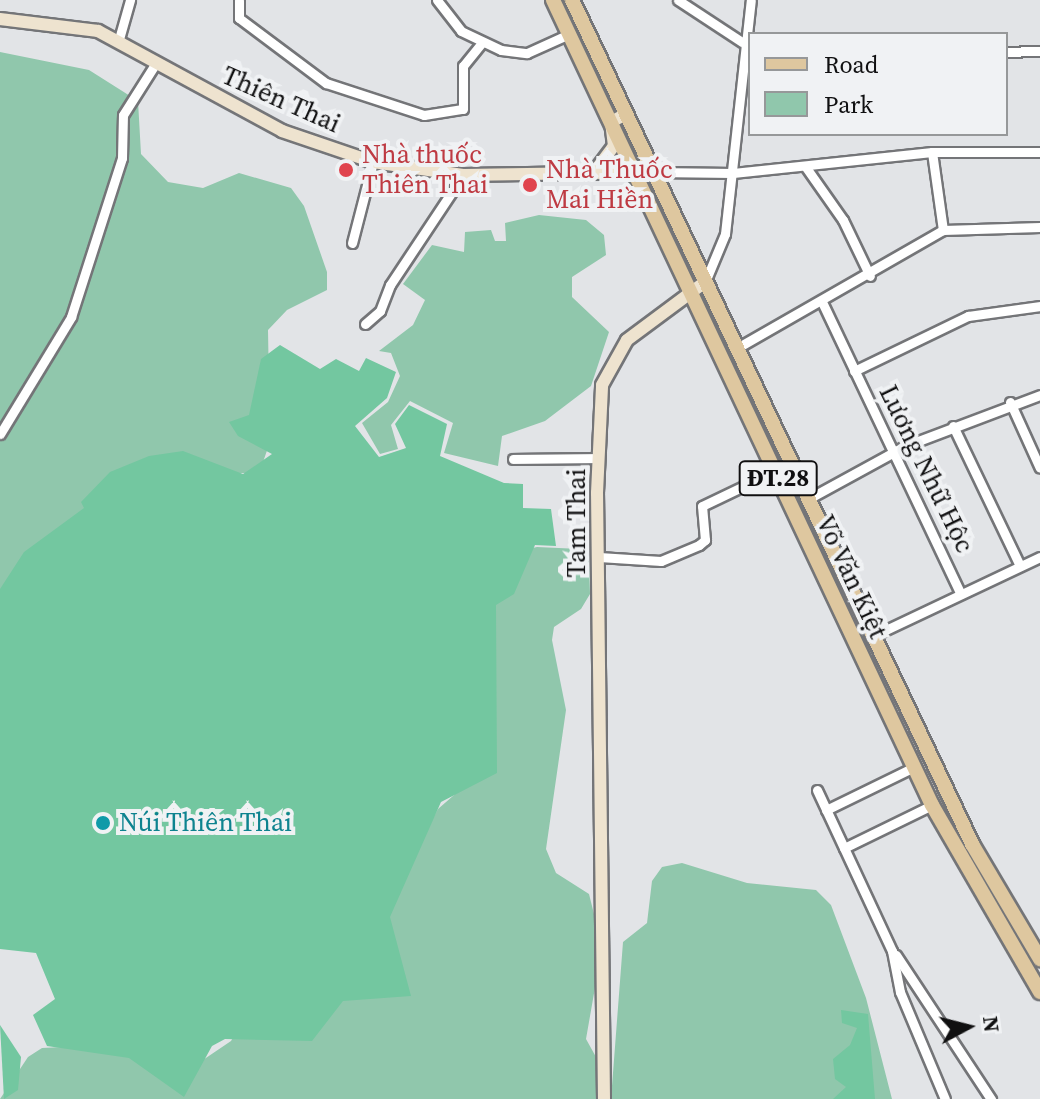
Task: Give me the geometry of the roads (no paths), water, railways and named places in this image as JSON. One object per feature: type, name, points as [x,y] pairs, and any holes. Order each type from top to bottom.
[{"type":"main road","name":"Võ Văn Kiệt","points":[[553,0],[932,805],[1012,951],[1040,992]]},
{"type":"main road","name":"Võ Văn Kiệt","points":[[572,0],[972,844],[1040,959]]},
{"type":"main road","points":[[1012,951],[1028,941]]},
{"type":"street","points":[[119,39],[130,0]]},
{"type":"street","points":[[239,0],[239,18],[326,83],[424,115],[463,109],[463,66],[481,44]]},
{"type":"street","points":[[437,0],[452,25],[481,44],[527,53],[569,34]]},
{"type":"street","points":[[678,0],[742,42]]},
{"type":"street","name":"Tam Thai","points":[[604,1099],[599,557],[602,385],[611,362],[627,340],[692,295],[705,282],[725,234],[733,173],[742,42],[751,0]]},
{"type":"street","name":"Thiên Thai","points":[[0,19],[119,39],[154,66],[282,131],[373,162],[463,175],[654,172]]},
{"type":"street","points":[[1008,52],[1040,51]]},
{"type":"street","points":[[0,434],[71,317],[122,158],[123,115],[154,66]]},
{"type":"street","points":[[739,77],[748,75]]},
{"type":"street","points":[[595,171],[614,146],[611,122],[626,114]]},
{"type":"street","points":[[654,172],[733,173],[932,152],[1040,152]]},
{"type":"street","points":[[932,152],[943,230]]},
{"type":"street","points":[[352,243],[373,162]]},
{"type":"street","points":[[805,166],[843,220],[870,276]]},
{"type":"street","points":[[365,324],[380,311],[390,285],[463,175]]},
{"type":"street","points":[[737,348],[823,304],[943,230],[1040,227]]},
{"type":"street","points":[[823,304],[854,371]]},
{"type":"street","name":"Lương Nhữ Hộc","points":[[961,594],[854,371],[977,313],[1040,306]]},
{"type":"street","points":[[808,499],[893,452],[1010,402],[1040,395]]},
{"type":"street","points":[[1010,402],[1040,468]]},
{"type":"street","points":[[953,426],[1020,566]]},
{"type":"street","points":[[513,459],[599,458]]},
{"type":"street","points":[[599,557],[661,561],[699,545],[705,540],[702,506],[775,471]]},
{"type":"street","points":[[873,636],[1040,557]]},
{"type":"street","points":[[826,810],[914,767]]},
{"type":"street","points":[[817,790],[892,951],[991,1099]]},
{"type":"street","points":[[844,848],[932,805]]},
{"type":"street","points":[[892,951],[900,992],[945,1099]]},
{"type":"place","name":"Nhà thuốc Thiên Thai","points":[[346,170]]},
{"type":"place","name":"Nhà Thuốc Mai Hiền","points":[[530,185]]},
{"type":"place","name":"Núi Thiên Thai","points":[[103,823]]}]
